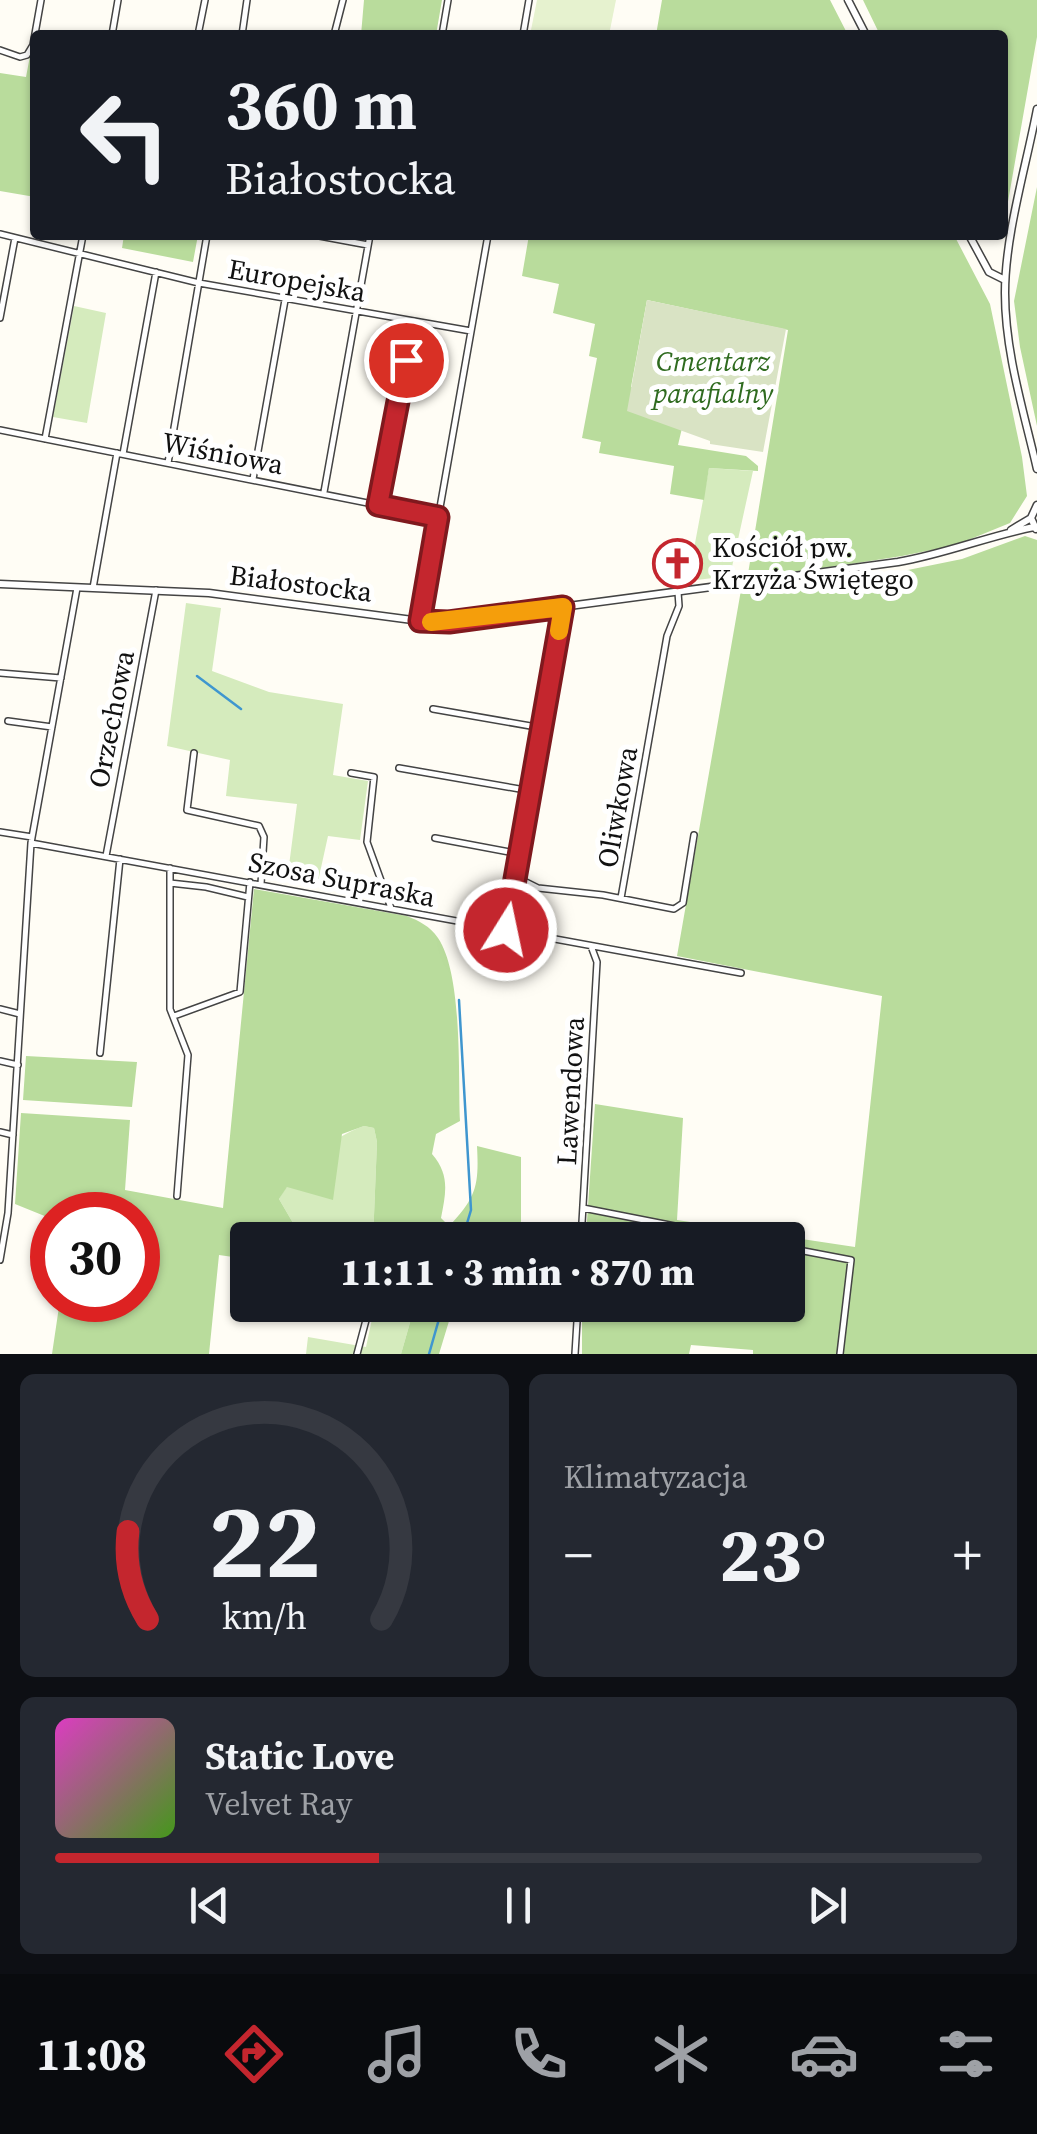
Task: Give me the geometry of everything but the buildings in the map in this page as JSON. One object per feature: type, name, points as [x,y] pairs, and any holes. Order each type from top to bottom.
[{"type":"street","points":[[36,30],[41,0]]},
{"type":"street","points":[[113,30],[118,0]]},
{"type":"street","points":[[200,30],[205,0]]},
{"type":"street","points":[[243,30],[247,0]]},
{"type":"street","points":[[335,30],[343,0]]},
{"type":"street","points":[[443,30],[448,0]]},
{"type":"street","points":[[524,30],[529,0]]},
{"type":"street","points":[[848,0],[863,30]]},
{"type":"street","points":[[0,50],[20,57],[30,50]]},
{"type":"street","points":[[1037,110],[1005,280],[1007,330],[1037,470]]},
{"type":"street","name":"Europejska","points":[[0,234],[285,300],[471,331]]},
{"type":"street","points":[[0,318],[15,237]]},
{"type":"street","points":[[45,439],[81,240]]},
{"type":"street","points":[[168,463],[206,240]]},
{"type":"street","points":[[341,240],[368,245]]},
{"type":"street","points":[[324,492],[369,240]]},
{"type":"street","points":[[420,621],[487,240]]},
{"type":"street","points":[[972,240],[989,272],[1005,280]]},
{"type":"street","points":[[92,588],[156,272]]},
{"type":"street","points":[[253,479],[285,300]]},
{"type":"street","points":[[378,505],[413,321]]},
{"type":"street","name":"Wiśniowa","points":[[0,430],[438,517]]},
{"type":"street","points":[[1036,528],[1031,518],[1037,505]]},
{"type":"street","name":"Białostocka","points":[[1008,532],[1031,518]]},
{"type":"street","name":"Białostocka","points":[[0,584],[156,590],[449,622],[934,556],[1008,532],[1036,528]]},
{"type":"street","points":[[0,1260],[13,1135],[31,840],[77,588]]},
{"type":"street","name":"Orzechowa","points":[[106,856],[156,590]]},
{"type":"street","name":"Oliwkowa","points":[[678,592],[621,898],[674,909],[682,903],[694,835]]},
{"type":"street","points":[[506,930],[563,607]]},
{"type":"street","points":[[0,673],[61,678]]},
{"type":"street","points":[[433,710],[542,728]]},
{"type":"street","points":[[8,721],[52,727]]},
{"type":"street","points":[[194,753],[186,802],[191,813],[259,826],[264,836],[261,884]]},
{"type":"street","points":[[399,768],[531,791]]},
{"type":"street","points":[[351,773],[374,777],[367,842],[391,908]]},
{"type":"street","name":"Szosa Supraska","points":[[0,832],[120,859],[740,973]]},
{"type":"street","points":[[435,838],[520,854]]},
{"type":"street","points":[[100,1053],[120,859]]},
{"type":"street","points":[[170,868],[170,993],[188,1055],[177,1196]]},
{"type":"street","points":[[516,876],[538,888],[621,898]]},
{"type":"street","points":[[174,1016],[240,992],[250,882]]},
{"type":"street","points":[[170,883],[248,897]]},
{"type":"street","name":"Lawendowa","points":[[582,1222],[597,962],[591,946]]},
{"type":"street","points":[[0,1009],[20,1014]]},
{"type":"street","points":[[0,1062],[18,1066]]},
{"type":"street","points":[[0,1132],[13,1135]]},
{"type":"street","points":[[583,1208],[654,1222]]},
{"type":"street","points":[[805,1251],[850,1260],[840,1354]]},
{"type":"street","points":[[358,1354],[366,1322]]},
{"type":"street","points":[[576,1354],[577,1322]]},
{"type":"green space","points":[[364,0],[442,0],[437,30],[361,30]]},
{"type":"green space","points":[[537,0],[616,0],[610,30],[531,30]]},
{"type":"green space","points":[[662,0],[830,0],[845,30],[657,30]]},
{"type":"green space","points":[[863,0],[1037,0],[1037,37],[1008,202],[1008,30],[878,30]]},
{"type":"green space","points":[[30,56],[30,196],[0,191],[0,73],[26,77]]},
{"type":"green space","points":[[1037,187],[1037,426],[1014,301]]},
{"type":"green space","points":[[123,240],[197,240],[193,262],[122,248]]},
{"type":"green space","points":[[528,240],[957,240],[990,304],[1027,496],[1010,523],[956,545],[747,580],[788,330],[647,300],[631,387],[687,407],[678,445],[746,456],[758,466],[758,471],[709,468],[704,500],[670,494],[674,466],[599,453],[601,442],[582,438],[597,358],[589,356],[595,324],[553,313],[559,284],[522,276]]},
{"type":"green space","name":"Cmentarz parafialny","points":[[647,300],[786,329],[763,452],[710,444],[627,411]]},
{"type":"green space","points":[[74,306],[106,313],[87,423],[53,417]]},
{"type":"green space","points":[[709,468],[753,471],[730,576],[688,581]]},
{"type":"green space","points":[[1025,536],[1037,540],[1037,1354],[753,1354],[753,1350],[691,1345],[689,1354],[582,1354],[582,1322],[805,1322],[805,1239],[855,1247],[882,996],[677,956],[741,590],[760,591],[895,572],[899,581],[903,580],[903,571],[962,559]]},
{"type":"green space","points":[[186,603],[221,608],[212,671],[269,692],[343,704],[333,775],[368,781],[360,840],[328,836],[317,886],[287,881],[297,804],[226,796],[230,760],[167,746]]},
{"type":"green space","points":[[254,889],[407,916],[428,927],[438,938],[452,976],[455,1000],[460,1121],[436,1134],[432,1154],[444,1177],[441,1218],[445,1222],[374,1222],[377,1142],[374,1128],[364,1126],[342,1134],[333,1200],[287,1187],[279,1199],[292,1222],[230,1222],[230,1257],[219,1255],[209,1354],[52,1354],[57,1322],[160,1322],[160,1196],[223,1208]]},
{"type":"green space","points":[[26,1056],[137,1062],[132,1107],[23,1100]]},
{"type":"green space","points":[[595,1104],[683,1118],[677,1220],[690,1222],[587,1222]]},
{"type":"green space","points":[[21,1113],[130,1120],[125,1190],[136,1192],[30,1192],[30,1210],[15,1204]]},
{"type":"green space","points":[[364,1126],[374,1128],[377,1142],[374,1222],[292,1222],[279,1199],[316,1155]]},
{"type":"green space","points":[[477,1146],[521,1157],[521,1222],[452,1222],[474,1189]]},
{"type":"green space","points":[[371,1322],[410,1322],[401,1354],[306,1354],[308,1337],[366,1347]]},
{"type":"green space","points":[[410,1322],[449,1322],[439,1354],[401,1354]]},
{"type":"waterway","points":[[197,676],[241,709]]},
{"type":"waterway","points":[[459,1000],[471,1210],[467,1222]]},
{"type":"waterway","points":[[429,1354],[438,1322]]},
{"type":"slow traffic","points":[[431,622],[563,607],[559,631]]},
{"type":"place","name":"Kościół pw. Krzyża Świętego","points":[[677,563]]},
{"type":"route","points":[[406,360],[378,505],[438,517],[420,621],[449,622],[563,607],[506,930]]}]
